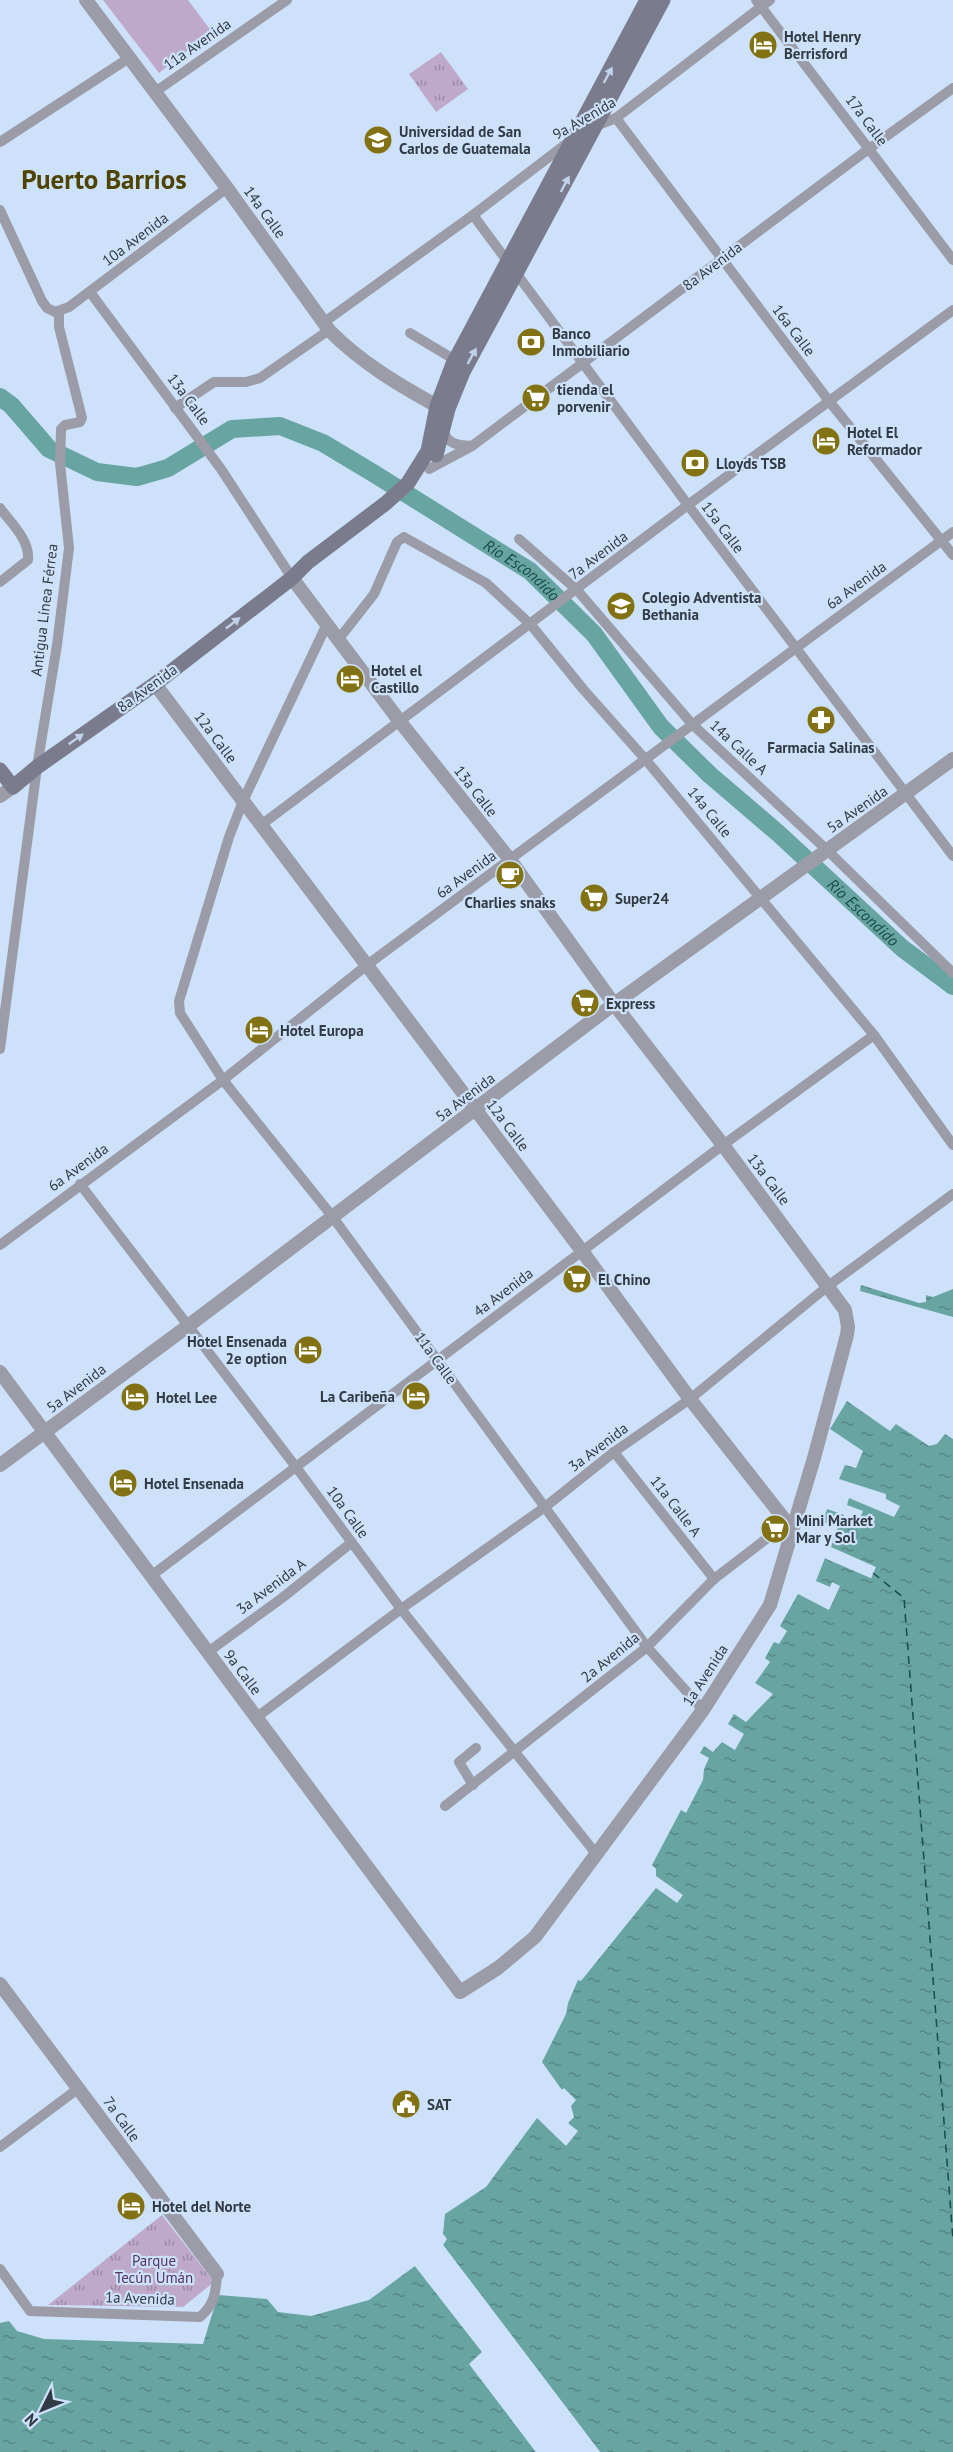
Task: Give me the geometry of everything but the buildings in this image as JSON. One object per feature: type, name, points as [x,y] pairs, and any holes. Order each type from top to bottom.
[{"type":"main road","points":[[442,408],[463,372],[574,137],[647,0]]},
{"type":"main road","points":[[442,408],[455,360],[597,126],[663,0]]},
{"type":"main road","name":"8a Avenida","points":[[13,787],[37,767],[154,684],[292,578],[308,562],[384,509],[411,487],[429,469],[437,455],[443,430],[442,408]]},
{"type":"main road","name":"8a Avenida","points":[[411,487],[428,451],[442,408]]},
{"type":"main road","points":[[0,770],[13,787]]},
{"type":"street","name":"14a Calle","points":[[86,0],[227,188],[326,326],[342,343],[386,376],[442,408]]},
{"type":"street","name":"11a Avenida","points":[[154,92],[287,0]]},
{"type":"street","name":"9a Avenida","points":[[178,411],[214,382],[246,382],[260,378],[574,137],[616,118],[763,2]]},
{"type":"street","name":"17a Calle","points":[[763,2],[953,260]]},
{"type":"street","points":[[0,141],[129,58]]},
{"type":"street","name":"8a Avenida","points":[[429,469],[472,446],[953,88]]},
{"type":"street","name":"16a Calle","points":[[616,118],[829,401],[953,555]]},
{"type":"street","name":"10a Avenida","points":[[59,312],[90,292],[227,188]]},
{"type":"street","points":[[0,210],[42,301],[51,311],[59,312]]},
{"type":"street","name":"15a Calle","points":[[473,214],[688,506],[953,855]]},
{"type":"street","name":"13a Calle","points":[[90,292],[220,469],[292,578],[338,640],[511,861],[614,1004],[723,1144],[842,1305]]},
{"type":"street","name":"7a Avenida","points":[[261,825],[953,310]]},
{"type":"street","name":"Antigua Línea Férrea","points":[[0,1049],[37,767],[57,645],[69,548],[60,463],[61,429],[65,425],[80,422],[82,418],[59,327],[59,312]]},
{"type":"street","points":[[410,333],[455,360]]},
{"type":"street","points":[[443,430],[453,444],[472,446]]},
{"type":"street","points":[[0,508],[25,543],[29,553],[28,560],[0,582]]},
{"type":"street","name":"6a Avenida","points":[[2,1243],[223,1080],[367,965],[511,861],[953,532]]},
{"type":"street","name":"14a Calle","points":[[338,640],[374,594],[400,538],[407,537],[486,583],[531,625],[583,688],[650,757],[760,899],[874,1035],[953,1145]]},
{"type":"street","name":"14a Calle A","points":[[519,538],[574,592],[692,725],[823,853],[951,971]]},
{"type":"street","points":[[243,801],[327,624]]},
{"type":"street","name":"12a Calle","points":[[154,684],[582,1251],[690,1399],[790,1526]]},
{"type":"street","name":"5a Avenida","points":[[0,1465],[476,1110],[614,1004],[953,759]]},
{"type":"street","name":"8a Avenida","points":[[0,796],[13,787]]},
{"type":"street","name":"11a Calle","points":[[243,801],[229,837],[179,1001],[183,1019],[223,1080],[332,1216],[647,1647],[703,1710]]},
{"type":"street","name":"4a Avenida","points":[[152,1576],[723,1144],[874,1035]]},
{"type":"street","name":"10a Calle","points":[[80,1184],[401,1609],[597,1854]]},
{"type":"street","name":"3a Avenida","points":[[257,1717],[401,1609],[545,1507],[614,1452],[690,1399],[828,1286],[953,1194]]},
{"type":"street","points":[[0,1255],[2,1243]]},
{"type":"street","name":"1a Avenida","points":[[460,1992],[498,1968],[535,1937],[703,1710],[770,1605],[790,1526],[814,1458],[847,1335],[847,1319],[842,1305]]},
{"type":"street","name":"9a Calle","points":[[0,1372],[460,1992]]},
{"type":"street","name":"11a Calle A","points":[[614,1452],[714,1579]]},
{"type":"street","name":"2a Avenida","points":[[445,1806],[647,1647],[714,1579],[790,1526]]},
{"type":"street","name":"3a Avenida A","points":[[208,1652],[282,1598],[351,1543]]},
{"type":"street","points":[[473,1785],[459,1762],[476,1748]]},
{"type":"street","name":"7a Calle","points":[[0,1984],[217,2274]]},
{"type":"street","points":[[0,2147],[79,2088]]},
{"type":"street","name":"1a Avenida","points":[[0,2269],[30,2311],[200,2317],[210,2308],[216,2292],[217,2274]]},
{"type":"green space","points":[[103,0],[188,0],[212,32],[159,73]]},
{"type":"green space","points":[[441,52],[468,89],[436,112],[409,74]]},
{"type":"green space","name":"Parque Tecún Umán","points":[[162,2215],[214,2282],[183,2307],[48,2305]]},
{"type":"green space","points":[[133,2258],[143,2269],[126,2283],[116,2272]]},
{"type":"water","points":[[861,1285],[919,1303],[926,1302],[926,1295],[933,1297],[953,1289],[953,1317],[860,1291]]},
{"type":"water","points":[[847,1401],[890,1431],[896,1424],[929,1446],[937,1444],[945,1434],[953,1439],[953,2452],[600,2452],[443,2245],[447,2239],[443,2234],[445,2214],[486,2187],[537,2118],[566,2146],[578,2131],[568,2123],[574,2117],[571,2106],[576,2100],[564,2088],[562,2090],[542,2062],[566,2014],[578,1980],[581,1981],[656,1888],[677,1903],[683,1895],[656,1876],[656,1869],[652,1865],[681,1810],[686,1813],[703,1780],[704,1769],[709,1758],[700,1753],[704,1746],[713,1752],[722,1742],[735,1750],[744,1734],[728,1724],[734,1714],[746,1722],[773,1694],[755,1683],[770,1662],[765,1658],[774,1642],[779,1644],[787,1631],[780,1626],[798,1594],[829,1610],[840,1586],[832,1582],[830,1587],[816,1581],[825,1558],[871,1578],[876,1567],[831,1547],[838,1527],[823,1522],[827,1509],[844,1515],[842,1519],[857,1526],[863,1511],[847,1505],[849,1498],[894,1517],[900,1506],[886,1499],[886,1494],[839,1479],[845,1465],[856,1468],[863,1451],[830,1429]]},
{"type":"water","points":[[415,2266],[483,2353],[470,2364],[536,2452],[0,2452],[0,2323],[9,2321],[17,2331],[44,2339],[203,2344],[218,2295],[267,2299],[278,2312],[311,2316],[369,2300]]},
{"type":"pier","points":[[826,1556],[869,1574],[871,1570],[874,1571],[871,1578],[822,1557]]},
{"type":"pier","points":[[443,2245],[600,2452],[596,2452],[441,2246]]},
{"type":"pier","points":[[418,2264],[485,2351],[485,2355],[474,2364],[539,2452],[536,2452],[469,2364],[482,2352],[415,2266]]},
{"type":"waterway","name":"Río Escondido","points":[[0,397],[11,405],[49,449],[97,472],[137,477],[168,468],[232,429],[280,426],[323,443],[373,473],[530,571],[594,634],[661,727],[710,775],[779,834],[902,948],[953,986]]},
{"type":"ferry route","points":[[873,1573],[904,1598],[953,2240]]},
{"type":"place","name":"Hotel Henry Berrisford","points":[[763,45]]},
{"type":"place","name":"Universidad de San Carlos de Guatemala","points":[[378,140]]},
{"type":"place","name":"Banco Inmobiliario","points":[[531,342]]},
{"type":"place","name":"tienda el porvenir","points":[[536,398]]},
{"type":"place","name":"Hotel El Reformador","points":[[826,441]]},
{"type":"place","name":"Lloyds TSB","points":[[695,463]]},
{"type":"place","name":"Colegio Adventista Bethania","points":[[621,606]]},
{"type":"place","name":"Hotel el Castillo","points":[[350,679]]},
{"type":"place","name":"Farmacia Salinas","points":[[821,720]]},
{"type":"place","name":"Charlies snaks","points":[[510,875]]},
{"type":"place","name":"Super24","points":[[594,898]]},
{"type":"place","name":"Express","points":[[585,1003]]},
{"type":"place","name":"Hotel Europa","points":[[259,1030]]},
{"type":"place","name":"El Chino","points":[[577,1279]]},
{"type":"place","name":"Hotel Ensenada 2e option","points":[[308,1350]]},
{"type":"place","name":"La Caribeña","points":[[416,1396]]},
{"type":"place","name":"Hotel Lee","points":[[135,1397]]},
{"type":"place","name":"Hotel Ensenada","points":[[123,1483]]},
{"type":"place","name":"Mini Market Mar y Sol","points":[[775,1529]]},
{"type":"place","name":"SAT","points":[[406,2104]]},
{"type":"place","name":"Hotel del Norte","points":[[131,2206]]},
{"type":"district","name":"Puerto Barrios","points":[[104,179]]}]
